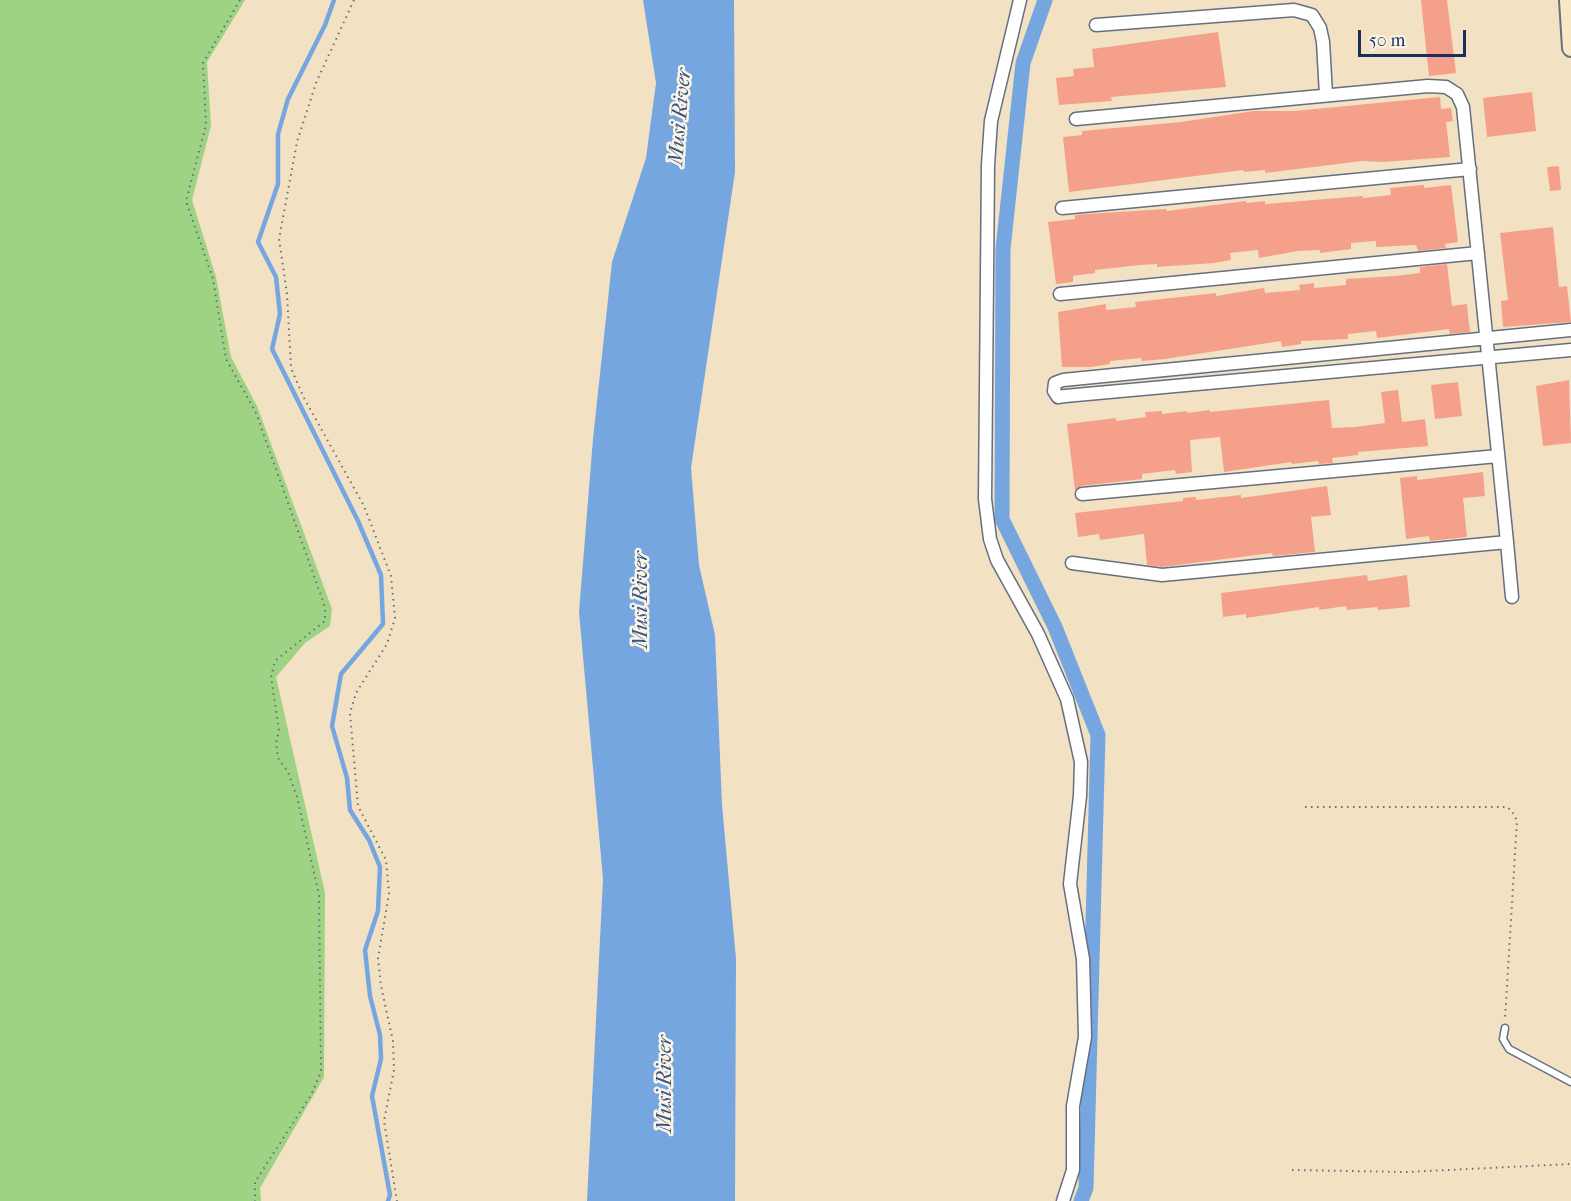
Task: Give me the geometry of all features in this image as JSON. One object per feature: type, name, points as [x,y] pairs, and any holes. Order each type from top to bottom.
[{"type":"street","points":[[1020,0],[991,121],[986,211],[985,499],[990,539],[997,560],[1038,634],[1067,699],[1081,762],[1080,796],[1070,884],[1083,959],[1085,1037],[1073,1106],[1073,1170],[1063,1201]]},
{"type":"street","points":[[1568,0],[1571,48]]},
{"type":"street","points":[[1096,26],[1294,10],[1312,15],[1320,28],[1323,42],[1326,95]]},
{"type":"street","points":[[1076,119],[1428,86],[1446,87],[1457,94],[1463,107],[1470,169],[1512,597]]},
{"type":"street","points":[[1062,208],[1470,169]]},
{"type":"street","points":[[1060,294],[1478,253]]},
{"type":"street","points":[[1571,330],[1063,380],[1056,383],[1054,391],[1058,396],[1065,396],[1571,350]]},
{"type":"street","points":[[1082,494],[1498,456]]},
{"type":"street","points":[[1072,563],[1162,575],[1507,542]]},
{"type":"lane","points":[[1505,1028],[1503,1039],[1509,1049],[1571,1082]]},
{"type":"path","points":[[240,0],[203,63],[206,125],[186,201],[213,279],[226,359],[256,413],[325,607],[325,621],[275,661],[271,677],[279,731],[276,743],[278,758],[288,772],[297,797],[319,895],[321,1072],[311,1095],[255,1182],[255,1201]]},
{"type":"path","points":[[354,0],[316,83],[297,142],[279,238],[287,294],[291,368],[303,396],[364,506],[391,576],[394,618],[387,644],[356,693],[350,713],[358,806],[386,860],[389,894],[378,958],[381,986],[393,1041],[394,1071],[384,1121],[397,1201]]},
{"type":"path","points":[[1305,807],[1507,807],[1512,811],[1517,821],[1505,1028]]},
{"type":"path","points":[[1292,1170],[1407,1172],[1571,1164]]},
{"type":"green space","points":[[0,0],[245,0],[207,62],[211,126],[192,200],[216,277],[231,357],[257,406],[332,609],[330,626],[305,643],[276,677],[325,893],[324,1077],[260,1188],[261,1201],[0,1201]]},
{"type":"water","name":"Musi River","points":[[643,0],[734,0],[735,172],[691,468],[699,565],[715,635],[722,805],[736,959],[735,1201],[587,1201],[603,879],[579,612],[593,439],[612,262],[646,158],[656,83]]},
{"type":"building","points":[[1421,0],[1447,0],[1456,73],[1429,76]]},
{"type":"building","points":[[1218,32],[1226,87],[1111,97],[1112,101],[1059,105],[1056,78],[1074,76],[1073,69],[1094,67],[1092,49]]},
{"type":"building","points":[[1532,92],[1536,131],[1487,137],[1483,98]]},
{"type":"building","points":[[1440,97],[1441,109],[1451,108],[1453,121],[1446,122],[1450,157],[1383,162],[1362,161],[1265,173],[1265,170],[1244,172],[1243,170],[1069,192],[1063,137],[1082,135],[1082,131],[1181,122],[1254,111],[1294,111]]},
{"type":"building","points":[[1559,166],[1561,190],[1550,191],[1547,167]]},
{"type":"building","points":[[1424,185],[1424,188],[1451,185],[1458,242],[1445,244],[1446,248],[1418,251],[1416,245],[1376,247],[1376,241],[1351,243],[1351,249],[1320,253],[1320,250],[1298,251],[1259,258],[1258,250],[1230,253],[1231,260],[1214,263],[1157,267],[1157,264],[1140,265],[1095,270],[1095,273],[1073,276],[1073,282],[1056,284],[1048,222],[1075,219],[1075,215],[1166,209],[1167,211],[1246,201],[1246,203],[1265,201],[1265,204],[1363,196],[1363,198],[1391,195],[1390,188]]},
{"type":"building","points":[[1553,227],[1559,287],[1567,286],[1571,322],[1503,327],[1501,301],[1508,300],[1500,233]]},
{"type":"building","points":[[1447,264],[1452,306],[1467,304],[1470,332],[1450,334],[1449,329],[1377,338],[1376,331],[1348,334],[1348,339],[1301,341],[1301,344],[1282,347],[1281,341],[1165,359],[1142,361],[1141,358],[1110,361],[1110,364],[1090,367],[1062,367],[1058,312],[1106,304],[1106,310],[1136,307],[1135,302],[1216,293],[1216,296],[1264,288],[1265,293],[1300,290],[1299,285],[1314,283],[1314,288],[1346,285],[1346,279],[1420,273],[1420,267]]},
{"type":"building","points":[[1569,380],[1571,443],[1543,446],[1536,386]]},
{"type":"building","points":[[1458,382],[1462,416],[1435,419],[1431,385]]},
{"type":"building","points":[[1398,390],[1402,422],[1425,419],[1428,446],[1358,452],[1358,455],[1332,458],[1333,463],[1319,464],[1318,461],[1292,464],[1291,462],[1224,472],[1220,437],[1190,440],[1192,472],[1176,474],[1175,470],[1142,474],[1142,479],[1081,486],[1075,490],[1067,424],[1146,417],[1145,412],[1162,411],[1162,414],[1210,410],[1210,412],[1329,400],[1332,428],[1355,427],[1385,423],[1381,392]]},
{"type":"building","points":[[1483,472],[1485,496],[1463,498],[1467,537],[1430,541],[1429,536],[1406,539],[1400,478],[1417,476],[1417,480]]},
{"type":"building","points":[[1327,486],[1331,515],[1311,517],[1315,552],[1273,556],[1272,553],[1162,567],[1147,565],[1144,534],[1100,540],[1099,534],[1078,537],[1075,513],[1183,501],[1183,498],[1196,497],[1196,500],[1241,495],[1241,498]]},
{"type":"building","points":[[1367,575],[1368,581],[1407,575],[1410,607],[1347,610],[1346,606],[1319,610],[1319,607],[1246,618],[1246,614],[1223,617],[1221,593]]},
{"type":"waterway","points":[[334,0],[325,25],[288,99],[278,134],[278,184],[258,242],[276,277],[280,314],[272,349],[358,521],[381,575],[383,624],[341,674],[332,726],[347,778],[350,810],[369,840],[380,867],[378,911],[365,950],[370,996],[380,1035],[381,1059],[372,1096],[390,1195],[388,1201]]},
{"type":"waterway","points":[[1045,0],[1023,63],[1003,249],[1002,519],[1055,627],[1098,735],[1086,1188],[1081,1201]]}]
